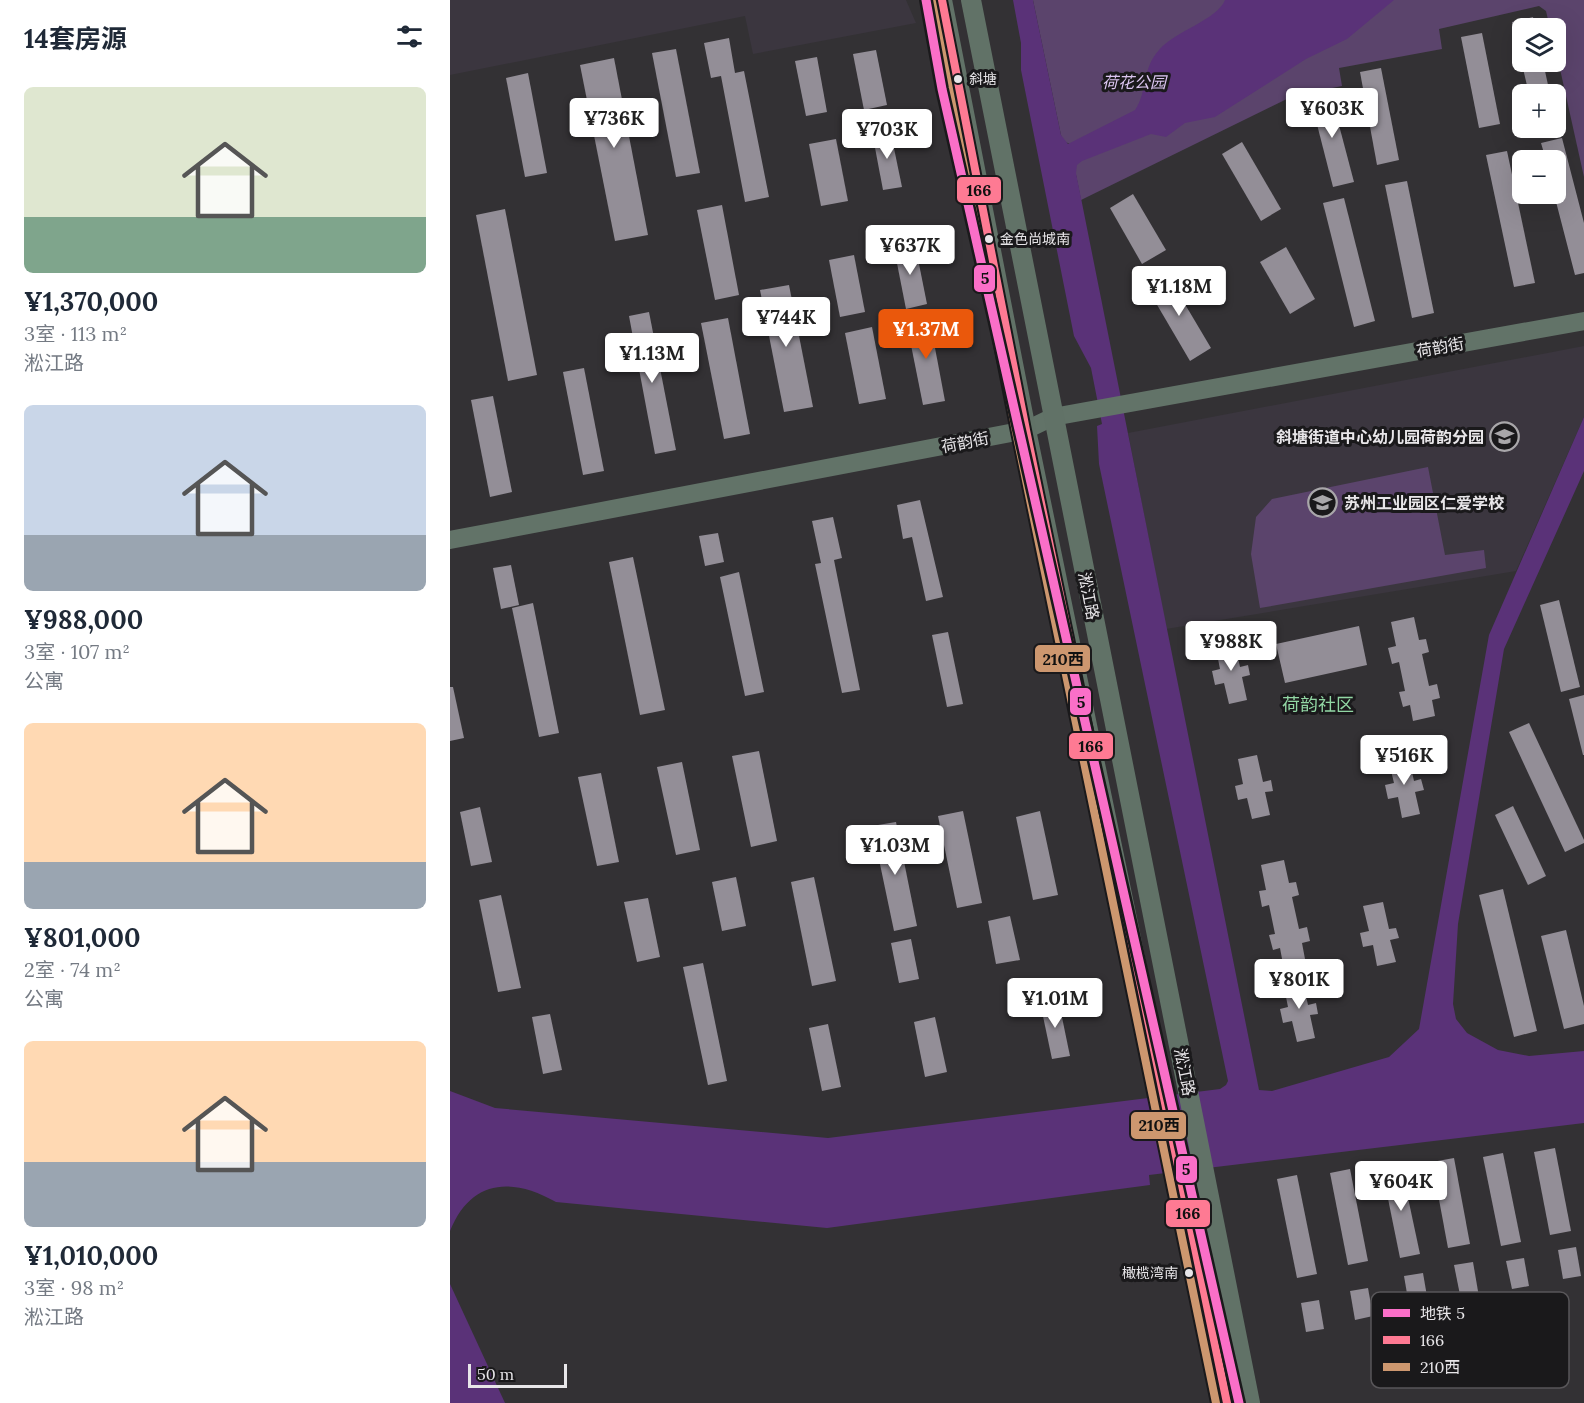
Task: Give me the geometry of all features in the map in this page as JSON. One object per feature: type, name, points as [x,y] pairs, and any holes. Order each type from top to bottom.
[{"type":"main road","name":"淞江路","points":[[942,0],[1026,430],[1227,1403]]},
{"type":"main road","name":"淞江路","points":[[971,0],[1250,1403]]},
{"type":"street","name":"荷韵街","points":[[450,540],[1026,430],[1053,417],[1584,321]]},
{"type":"shaded area","points":[[450,0],[906,0],[916,23],[753,54],[745,16],[450,75]]},
{"type":"shaded area","points":[[1013,0],[1033,0],[1061,135],[1068,144],[1135,110],[1142,95],[1149,65],[1159,50],[1175,37],[1214,14],[1225,0],[1394,0],[1347,39],[1306,59],[1215,117],[1185,123],[1166,137],[1151,134],[1082,161],[1077,165],[1076,173],[1259,1090],[1272,1091],[1389,1057],[1419,1029],[1489,635],[1584,417],[1584,471],[1504,649],[1458,924],[1453,1004],[1456,1019],[1467,1033],[1498,1050],[1529,1056],[1584,1051],[1584,1123],[1149,1175],[1150,1185],[827,1228],[556,1202],[540,1194],[509,1186],[481,1192],[469,1201],[450,1231],[450,1091],[495,1108],[828,1138],[1220,1089],[1228,1081],[1099,464],[1097,426],[1102,424],[1091,368],[1074,336],[1021,70],[1021,43]]},
{"type":"shaded area","name":"苏州工业园区仁爱学校","points":[[1584,346],[1584,417],[1516,571],[1166,629],[1128,433]]},
{"type":"shaded area","points":[[450,1284],[505,1403],[450,1403]]},
{"type":"green space","name":"荷花公园","points":[[1033,0],[1584,0],[1584,177],[1566,96],[1566,84],[1563,84],[1561,72],[1566,72],[1566,18],[1548,18],[1546,11],[1539,6],[1439,29],[1442,49],[1339,68],[1342,86],[1293,96],[1081,200],[1070,144],[1063,141]]},
{"type":"green space","points":[[1428,467],[1445,555],[1484,550],[1486,568],[1260,608],[1251,554],[1256,517],[1272,499]]},
{"type":"building","points":[[1482,33],[1500,124],[1479,128],[1461,37]]},
{"type":"building","points":[[729,38],[735,73],[744,71],[769,197],[745,202],[721,76],[711,78],[704,43]]},
{"type":"building","points":[[676,49],[700,173],[676,177],[652,53]]},
{"type":"building","points":[[876,50],[887,105],[864,110],[853,54]]},
{"type":"building","points":[[817,57],[827,112],[806,116],[795,61]]},
{"type":"building","points":[[614,58],[648,235],[615,241],[580,65]]},
{"type":"building","points":[[1381,68],[1399,160],[1377,165],[1360,72]]},
{"type":"building","points":[[1524,72],[1545,72],[1548,84],[1527,84]]},
{"type":"building","points":[[528,73],[547,173],[525,177],[506,78]]},
{"type":"building","points":[[1330,91],[1354,182],[1333,187],[1310,97]]},
{"type":"building","points":[[890,129],[902,187],[883,190],[872,132]]},
{"type":"building","points":[[1562,138],[1565,150],[1543,150],[1541,143]]},
{"type":"building","points":[[836,139],[848,201],[821,206],[809,144]]},
{"type":"building","points":[[1242,142],[1281,209],[1261,221],[1222,154]]},
{"type":"building","points":[[1507,151],[1512,175],[1512,204],[1518,204],[1535,283],[1514,287],[1486,155]]},
{"type":"building","points":[[1566,153],[1584,223],[1584,273],[1575,275],[1557,204],[1566,204]]},
{"type":"building","points":[[1407,181],[1434,313],[1412,318],[1385,185]]},
{"type":"building","points":[[1133,194],[1166,250],[1142,264],[1110,208]]},
{"type":"building","points":[[1344,198],[1375,321],[1354,327],[1323,203]]},
{"type":"building","points":[[722,205],[739,295],[715,300],[697,210]]},
{"type":"building","points":[[505,209],[537,375],[508,381],[476,215]]},
{"type":"building","points":[[915,244],[927,304],[906,309],[894,248]]},
{"type":"building","points":[[1286,247],[1315,299],[1290,314],[1260,262]]},
{"type":"building","points":[[854,255],[865,312],[840,317],[829,260]]},
{"type":"building","points":[[1167,274],[1211,348],[1190,361],[1146,286]]},
{"type":"building","points":[[789,285],[813,407],[784,412],[760,290]]},
{"type":"building","points":[[649,312],[676,450],[655,454],[629,316]]},
{"type":"building","points":[[929,316],[945,401],[923,405],[906,320]]},
{"type":"building","points":[[728,318],[750,434],[724,439],[701,323]]},
{"type":"building","points":[[872,327],[886,399],[859,404],[845,333]]},
{"type":"building","points":[[584,368],[604,471],[583,475],[563,372]]},
{"type":"building","points":[[493,396],[512,492],[490,497],[471,400]]},
{"type":"building","points":[[920,500],[943,597],[926,601],[912,537],[903,539],[897,505]]},
{"type":"building","points":[[833,517],[842,558],[834,560],[860,690],[842,693],[815,564],[821,563],[812,521]]},
{"type":"building","points":[[718,533],[724,562],[705,566],[699,536]]},
{"type":"building","points":[[633,557],[665,710],[640,715],[609,562]]},
{"type":"building","points":[[511,565],[519,605],[501,609],[493,568]]},
{"type":"building","points":[[739,572],[764,692],[745,696],[720,577]]},
{"type":"building","points":[[1559,600],[1580,687],[1561,692],[1540,605]]},
{"type":"building","points":[[533,603],[559,733],[539,737],[512,608]]},
{"type":"building","points":[[1414,617],[1419,640],[1426,639],[1429,652],[1422,654],[1429,686],[1437,684],[1440,698],[1432,700],[1435,716],[1413,721],[1410,705],[1403,707],[1399,692],[1405,691],[1399,662],[1392,664],[1388,648],[1396,646],[1391,622]]},
{"type":"building","points":[[1359,626],[1367,665],[1285,683],[1276,644]]},
{"type":"building","points":[[948,632],[963,704],[947,707],[932,635]]},
{"type":"building","points":[[1234,639],[1240,667],[1248,665],[1250,675],[1242,677],[1247,700],[1229,704],[1224,683],[1215,685],[1212,671],[1220,669],[1215,644]]},
{"type":"building","points":[[450,687],[453,687],[464,738],[450,741]]},
{"type":"building","points":[[1584,695],[1584,755],[1583,755],[1569,699]]},
{"type":"building","points":[[1529,723],[1584,840],[1584,843],[1565,852],[1509,732]]},
{"type":"building","points":[[759,751],[777,841],[751,847],[732,756]]},
{"type":"building","points":[[1408,754],[1414,781],[1421,779],[1424,790],[1415,792],[1420,814],[1402,818],[1398,797],[1388,799],[1385,785],[1394,783],[1388,758]]},
{"type":"building","points":[[1257,755],[1263,782],[1271,780],[1273,791],[1265,792],[1270,815],[1252,819],[1247,798],[1238,800],[1235,786],[1243,784],[1238,759]]},
{"type":"building","points":[[682,762],[700,850],[676,855],[657,767]]},
{"type":"building","points":[[601,773],[619,862],[597,866],[578,777]]},
{"type":"building","points":[[1513,806],[1546,876],[1528,885],[1495,815]]},
{"type":"building","points":[[480,807],[492,862],[471,866],[460,812]]},
{"type":"building","points":[[963,811],[982,903],[957,908],[938,816]]},
{"type":"building","points":[[1040,811],[1058,895],[1033,900],[1016,817]]},
{"type":"building","points":[[896,822],[917,926],[894,931],[872,826]]},
{"type":"building","points":[[1284,860],[1289,883],[1296,882],[1299,895],[1292,897],[1299,929],[1307,927],[1310,941],[1302,943],[1305,959],[1283,964],[1280,948],[1273,950],[1269,935],[1275,934],[1269,905],[1262,907],[1259,891],[1266,890],[1261,865]]},
{"type":"building","points":[[736,877],[746,926],[722,931],[712,882]]},
{"type":"building","points":[[814,877],[836,981],[812,986],[791,882]]},
{"type":"building","points":[[1503,889],[1537,1031],[1514,1037],[1479,895]]},
{"type":"building","points":[[501,895],[521,988],[498,992],[479,900]]},
{"type":"building","points":[[648,898],[660,957],[637,962],[624,902]]},
{"type":"building","points":[[1383,902],[1389,929],[1396,928],[1399,938],[1390,940],[1396,962],[1377,966],[1373,945],[1363,947],[1360,933],[1369,931],[1363,906]]},
{"type":"building","points":[[1010,916],[1020,960],[996,964],[988,921]]},
{"type":"building","points":[[1566,930],[1584,1006],[1584,1024],[1564,1029],[1541,936]]},
{"type":"building","points":[[911,939],[919,979],[899,983],[891,943]]},
{"type":"building","points":[[703,963],[727,1081],[708,1085],[683,967]]},
{"type":"building","points":[[1302,978],[1308,1005],[1316,1003],[1318,1014],[1310,1015],[1315,1038],[1297,1042],[1292,1021],[1283,1023],[1280,1009],[1288,1007],[1283,982]]},
{"type":"building","points":[[1058,998],[1070,1056],[1052,1059],[1040,1002]]},
{"type":"building","points":[[550,1014],[562,1070],[543,1074],[532,1017]]},
{"type":"building","points":[[935,1017],[947,1072],[925,1077],[914,1022]]},
{"type":"building","points":[[828,1024],[841,1087],[822,1091],[809,1028]]},
{"type":"building","points":[[1555,1148],[1571,1231],[1550,1235],[1534,1152]]},
{"type":"building","points":[[1503,1153],[1521,1242],[1501,1246],[1483,1157]]},
{"type":"building","points":[[1454,1158],[1470,1244],[1448,1248],[1432,1162]]},
{"type":"building","points":[[1401,1165],[1420,1254],[1400,1258],[1382,1169]]},
{"type":"building","points":[[1350,1169],[1368,1261],[1348,1265],[1330,1173]]},
{"type":"building","points":[[1297,1175],[1317,1274],[1297,1278],[1277,1179]]},
{"type":"building","points":[[1576,1247],[1581,1276],[1563,1279],[1558,1250]]},
{"type":"building","points":[[1524,1258],[1529,1286],[1512,1289],[1506,1261]]},
{"type":"building","points":[[1473,1262],[1478,1292],[1459,1292],[1454,1265]]},
{"type":"building","points":[[1423,1273],[1426,1292],[1407,1292],[1404,1276]]},
{"type":"building","points":[[1368,1288],[1371,1316],[1355,1320],[1350,1291]]},
{"type":"building","points":[[1319,1300],[1324,1329],[1306,1332],[1301,1303]]},
{"type":"metro line","name":"5","points":[[926,0],[942,89],[1239,1403]]},
{"type":"transit line","name":"166","points":[[942,0],[1026,430],[1227,1403]]},
{"type":"transit line","name":"210西","points":[[932,2],[1016,432],[1216,1403]]},
{"type":"place","name":"斜塘","points":[[958,79]]},
{"type":"place","name":"金色尚城南","points":[[989,239]]},
{"type":"place","name":"斜塘街道中心幼儿园荷韵分园","points":[[1505,437]]},
{"type":"place","name":"苏州工业园区仁爱学校","points":[[1323,503]]},
{"type":"place","name":"橄榄湾南","points":[[1189,1273]]},
{"type":"district","name":"荷韵社区","points":[[1318,704]]}]
